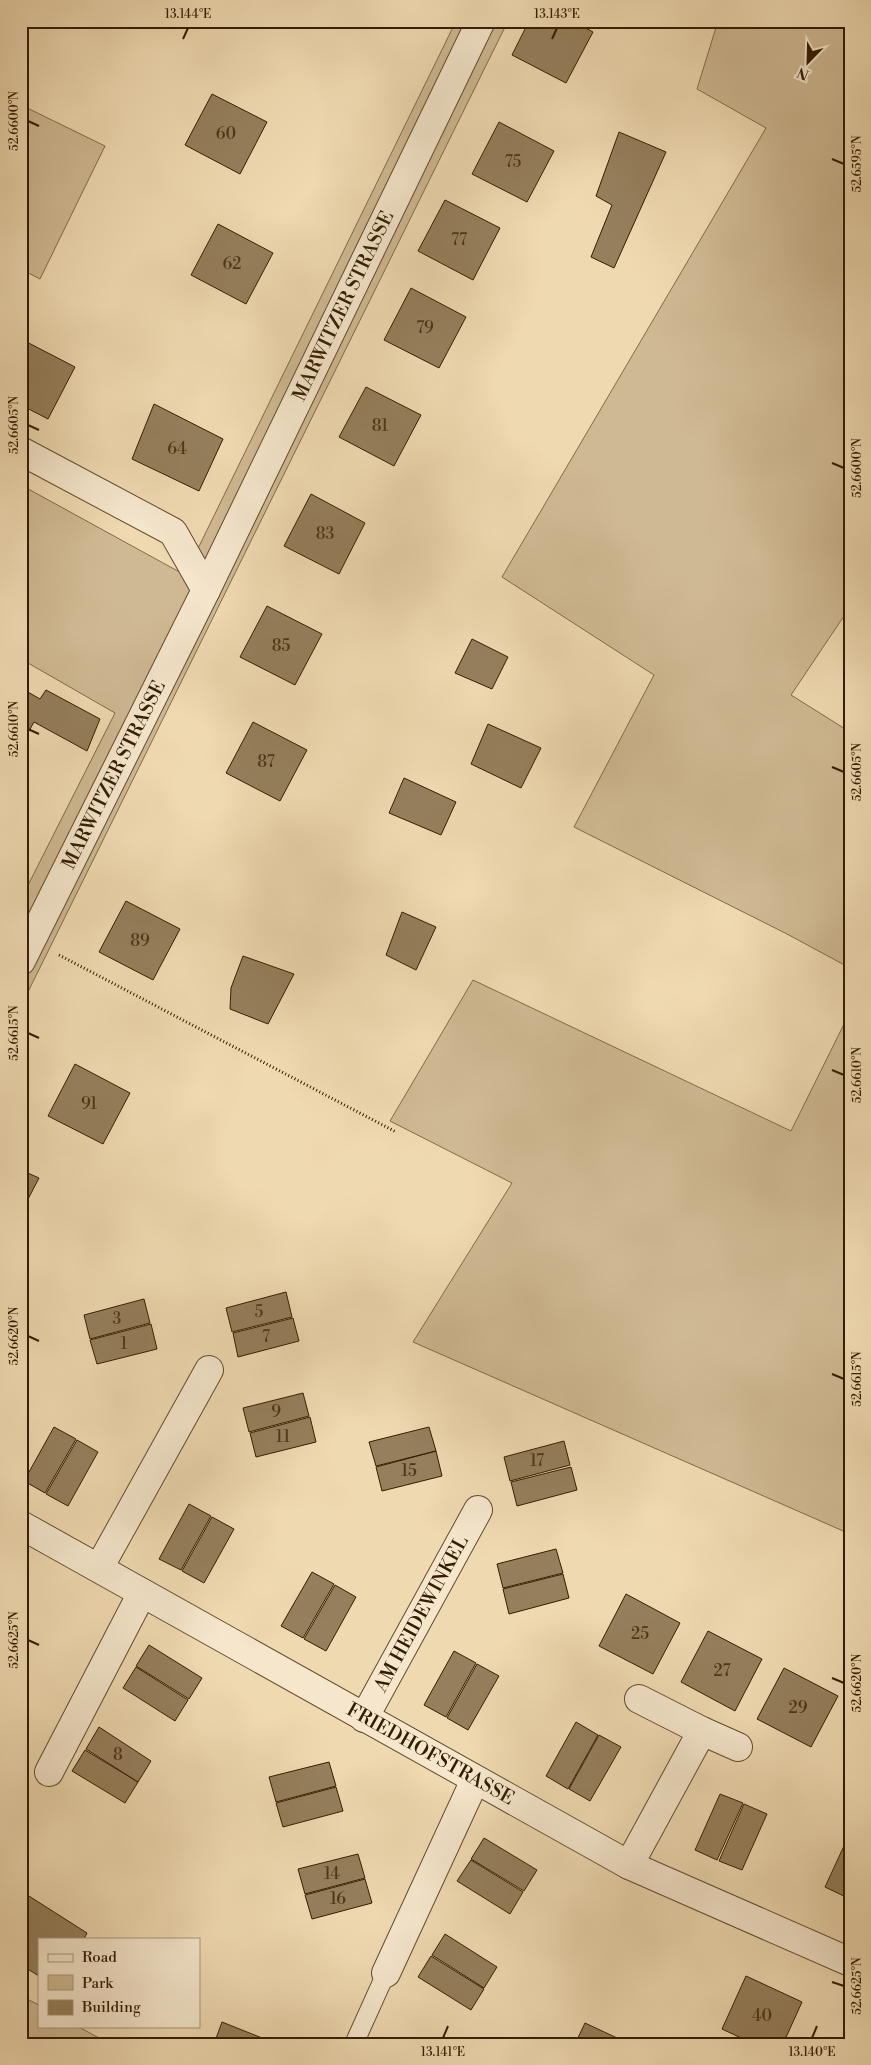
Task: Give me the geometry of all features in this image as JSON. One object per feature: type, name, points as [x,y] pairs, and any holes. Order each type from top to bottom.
[{"type":"street","name":"MARWITZER STRASSE","points":[[24,954],[206,590],[481,21]]},
{"type":"street","points":[[21,451],[173,532],[206,590]]},
{"type":"street","points":[[98,1568],[209,1370]]},
{"type":"street","name":"AM HEIDEWINKEL","points":[[364,1718],[478,1510]]},
{"type":"street","name":"FRIEDHOFSTRASSE","points":[[21,1525],[629,1865],[850,1962]]},
{"type":"street","points":[[49,1772],[142,1593]]},
{"type":"street","points":[[639,1699],[738,1747]]},
{"type":"street","points":[[629,1865],[702,1731]]},
{"type":"street","points":[[386,1973],[475,1780]]},
{"type":"lane","points":[[354,2044],[386,1973]]},
{"type":"path","points":[[24,954],[396,1132]]},
{"type":"green space","points":[[456,21],[508,21],[21,1006],[21,899],[115,713],[21,659],[21,485],[185,575]]},
{"type":"green space","points":[[718,21],[850,21],[850,607],[791,695],[850,732],[850,968],[787,934],[574,827],[654,675],[502,577],[766,128],[697,89]]},
{"type":"green space","points":[[21,105],[105,146],[40,279],[21,269]]},
{"type":"green space","points":[[473,980],[791,1131],[850,1012],[850,1534],[413,1342],[512,1183],[390,1121]]},
{"type":"green space","points":[[21,1996],[38,2004],[38,2028],[81,2028],[110,2044],[21,2044]]},
{"type":"building","points":[[529,21],[573,21],[593,32],[566,83],[512,55]]},
{"type":"building","points":[[212,94],[267,122],[240,174],[185,145]]},
{"type":"building","points":[[499,122],[554,151],[527,202],[472,174]]},
{"type":"building","points":[[619,132],[666,152],[614,268],[591,257],[612,205],[596,196]]},
{"type":"building","points":[[445,200],[500,228],[473,280],[418,251]]},
{"type":"building","points":[[218,224],[273,253],[246,304],[191,275]]},
{"type":"building","points":[[411,288],[466,317],[439,368],[384,340]]},
{"type":"building","points":[[21,339],[75,367],[48,419],[21,405]]},
{"type":"building","points":[[366,387],[421,415],[394,466],[339,437]]},
{"type":"building","points":[[154,404],[223,439],[199,491],[132,459]]},
{"type":"building","points":[[311,494],[365,523],[339,574],[284,546]]},
{"type":"building","points":[[267,606],[322,634],[295,685],[240,657]]},
{"type":"building","points":[[472,639],[508,657],[492,689],[455,673]]},
{"type":"building","points":[[21,688],[40,699],[46,690],[100,719],[87,751],[34,722],[21,745]]},
{"type":"building","points":[[253,722],[307,750],[280,801],[226,773]]},
{"type":"building","points":[[488,724],[541,748],[521,788],[471,764]]},
{"type":"building","points":[[404,778],[456,802],[441,835],[389,813]]},
{"type":"building","points":[[126,901],[180,929],[153,980],[99,952]]},
{"type":"building","points":[[402,912],[436,927],[416,970],[386,955]]},
{"type":"building","points":[[243,956],[294,974],[268,1024],[230,1009],[231,988]]},
{"type":"building","points":[[75,1064],[130,1093],[103,1144],[48,1116]]},
{"type":"building","points":[[21,1170],[39,1178],[27,1201],[21,1198]]},
{"type":"building","points":[[21,1199],[27,1202],[21,1213]]},
{"type":"building","points":[[286,1292],[292,1317],[232,1332],[226,1308]]},
{"type":"building","points":[[144,1299],[150,1323],[90,1339],[84,1315]]},
{"type":"building","points":[[293,1318],[299,1341],[238,1357],[233,1333]]},
{"type":"building","points":[[151,1324],[157,1349],[97,1364],[90,1340]]},
{"type":"building","points":[[303,1393],[309,1416],[249,1432],[243,1408]]},
{"type":"building","points":[[310,1417],[316,1442],[256,1457],[250,1433]]},
{"type":"building","points":[[54,1427],[76,1439],[45,1493],[24,1481]]},
{"type":"building","points":[[429,1427],[436,1451],[376,1466],[369,1442]]},
{"type":"building","points":[[77,1440],[98,1452],[68,1506],[46,1494]]},
{"type":"building","points":[[564,1441],[570,1465],[510,1481],[504,1457]]},
{"type":"building","points":[[436,1451],[442,1476],[382,1491],[376,1467]]},
{"type":"building","points":[[571,1467],[577,1490],[517,1506],[511,1482]]},
{"type":"building","points":[[189,1504],[211,1516],[181,1570],[159,1559]]},
{"type":"building","points":[[212,1517],[234,1529],[204,1583],[182,1571]]},
{"type":"building","points":[[556,1549],[563,1573],[503,1588],[497,1564]]},
{"type":"building","points":[[312,1572],[334,1584],[303,1638],[281,1626]]},
{"type":"building","points":[[563,1574],[569,1598],[509,1614],[503,1589]]},
{"type":"building","points":[[335,1585],[356,1597],[326,1651],[304,1639]]},
{"type":"building","points":[[626,1594],[680,1623],[653,1674],[599,1646]]},
{"type":"building","points":[[708,1631],[762,1659],[735,1711],[681,1682]]},
{"type":"building","points":[[149,1645],[202,1678],[189,1699],[136,1666]]},
{"type":"building","points":[[454,1651],[476,1663],[446,1717],[424,1705]]},
{"type":"building","points":[[477,1664],[499,1676],[468,1730],[447,1718]]},
{"type":"building","points":[[136,1667],[188,1700],[175,1721],[123,1688]]},
{"type":"building","points":[[784,1668],[838,1696],[811,1747],[757,1719]]},
{"type":"building","points":[[21,1672],[28,1696],[21,1698]]},
{"type":"building","points":[[576,1722],[598,1735],[568,1789],[546,1776]]},
{"type":"building","points":[[99,1727],[151,1761],[138,1782],[86,1749]]},
{"type":"building","points":[[599,1735],[621,1747],[590,1801],[569,1789]]},
{"type":"building","points":[[85,1750],[138,1782],[125,1803],[72,1771]]},
{"type":"building","points":[[329,1762],[336,1786],[276,1802],[269,1777]]},
{"type":"building","points":[[336,1787],[343,1811],[283,1827],[276,1803]]},
{"type":"building","points":[[720,1794],[743,1803],[717,1860],[695,1850]]},
{"type":"building","points":[[744,1804],[767,1814],[742,1870],[719,1861]]},
{"type":"building","points":[[850,1835],[850,1899],[825,1887]]},
{"type":"building","points":[[484,1838],[537,1870],[524,1891],[471,1859]]},
{"type":"building","points":[[358,1854],[365,1878],[305,1894],[298,1869]]},
{"type":"building","points":[[471,1860],[523,1892],[510,1914],[457,1881]]},
{"type":"building","points":[[365,1879],[372,1903],[312,1919],[305,1895]]},
{"type":"building","points":[[21,1891],[87,1933],[84,1938],[38,1938],[38,1975],[21,1965]]},
{"type":"building","points":[[445,1934],[497,1967],[484,1988],[432,1955]]},
{"type":"building","points":[[431,1956],[484,1989],[471,2010],[418,1977]]},
{"type":"building","points":[[746,1976],[802,2002],[783,2044],[754,2044],[722,2029]]},
{"type":"building","points":[[222,2022],[277,2044],[214,2044]]},
{"type":"building","points":[[585,2023],[630,2044],[575,2044]]}]
